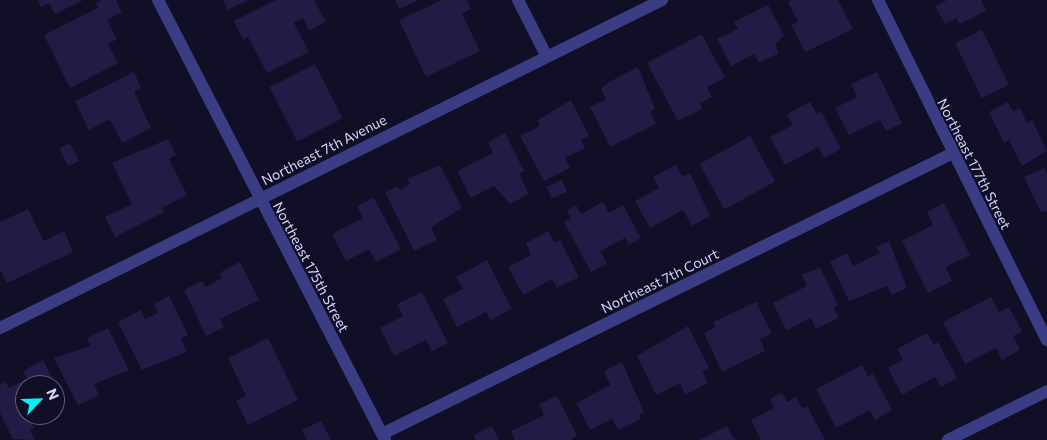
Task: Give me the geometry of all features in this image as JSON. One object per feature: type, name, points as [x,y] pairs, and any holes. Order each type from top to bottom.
[{"type":"street","name":"Northeast 175th Street","points":[[158,0],[383,437]]},
{"type":"street","points":[[518,0],[546,54]]},
{"type":"street","name":"Northeast 7th Avenue","points":[[0,328],[546,54],[662,0]]},
{"type":"street","name":"Northeast 177th Street","points":[[878,0],[951,154],[1047,340]]},
{"type":"street","name":"Northeast 7th Court","points":[[383,437],[951,154]]},
{"type":"street","points":[[948,440],[1047,391]]},
{"type":"building","points":[[38,0],[83,0],[55,14],[49,3],[41,7]]},
{"type":"building","points":[[102,0],[116,0],[122,12],[107,20],[117,39],[108,44],[118,63],[70,88],[44,35],[98,8],[96,3]]},
{"type":"building","points":[[223,0],[248,0],[228,10]]},
{"type":"building","points":[[276,0],[314,0],[326,22],[309,31],[303,18],[294,23],[309,52],[267,73],[248,37],[243,40],[234,21]]},
{"type":"building","points":[[395,0],[419,0],[399,9]]},
{"type":"building","points":[[442,0],[467,0],[471,9],[462,14],[480,51],[426,77],[399,20]]},
{"type":"building","points":[[791,0],[838,0],[853,29],[805,52],[791,25],[798,21],[788,2]]},
{"type":"building","points":[[947,0],[981,0],[986,11],[960,24],[956,18],[945,24],[935,6]]},
{"type":"building","points":[[768,5],[784,35],[775,44],[779,53],[759,63],[754,54],[731,66],[717,39],[738,29],[734,22]]},
{"type":"building","points":[[982,30],[1009,85],[982,98],[955,43]]},
{"type":"building","points":[[702,34],[725,78],[707,87],[712,97],[700,103],[702,109],[678,121],[647,63]]},
{"type":"building","points":[[315,64],[343,118],[297,142],[270,87]]},
{"type":"building","points":[[638,67],[655,109],[650,112],[656,124],[610,147],[590,107],[606,99],[601,89],[609,82]]},
{"type":"building","points":[[134,72],[141,88],[134,92],[151,128],[122,143],[110,119],[89,130],[75,101]]},
{"type":"building","points":[[877,72],[902,123],[886,131],[880,120],[849,135],[835,108],[857,97],[851,84]]},
{"type":"building","points":[[571,100],[589,136],[581,140],[585,148],[565,158],[570,168],[544,181],[520,136],[540,126],[538,120]]},
{"type":"building","points":[[810,102],[817,114],[821,111],[841,149],[824,158],[818,147],[785,165],[770,137],[793,125],[787,114]]},
{"type":"building","points":[[1008,102],[1013,111],[1020,108],[1027,123],[1032,120],[1047,151],[1022,166],[1009,140],[1004,143],[989,112]]},
{"type":"building","points":[[505,133],[524,171],[519,174],[529,194],[510,204],[494,186],[471,198],[457,171],[493,153],[488,142]]},
{"type":"building","points":[[750,136],[775,181],[724,210],[699,164]]},
{"type":"building","points":[[168,139],[176,155],[169,159],[187,195],[162,208],[164,212],[115,237],[105,217],[132,204],[112,163]]},
{"type":"building","points":[[70,143],[79,161],[68,166],[59,148]]},
{"type":"building","points":[[440,165],[462,208],[431,227],[437,240],[414,251],[385,192],[398,186],[400,190],[410,184],[407,179]]},
{"type":"building","points":[[676,165],[682,177],[690,173],[710,216],[692,226],[683,210],[650,228],[635,201],[659,188],[653,177]]},
{"type":"building","points":[[1044,168],[1047,174],[1047,212],[1040,211],[1024,177]]},
{"type":"building","points":[[562,180],[567,192],[551,199],[546,187]]},
{"type":"building","points":[[374,198],[401,249],[376,262],[369,249],[346,261],[332,234],[363,218],[357,206]]},
{"type":"building","points":[[603,202],[609,213],[623,205],[641,238],[629,245],[625,238],[600,251],[607,264],[591,272],[564,222],[571,218],[567,210],[576,205],[581,214]]},
{"type":"building","points":[[944,203],[970,255],[946,267],[952,281],[928,293],[902,241],[933,225],[927,212]]},
{"type":"building","points":[[28,209],[44,241],[64,231],[73,252],[7,283],[0,270],[0,222]]},
{"type":"building","points":[[548,231],[554,243],[560,240],[579,277],[557,288],[552,279],[523,295],[508,267],[531,255],[526,243]]},
{"type":"building","points":[[889,241],[907,288],[892,295],[887,286],[849,301],[830,262],[847,253],[853,266],[880,253],[876,247]]},
{"type":"building","points":[[487,260],[512,309],[491,320],[486,312],[457,327],[443,299],[463,289],[456,277]]},
{"type":"building","points":[[240,262],[259,300],[220,319],[224,327],[206,336],[184,290],[202,281],[206,287],[222,278],[219,273]]},
{"type":"building","points":[[820,267],[838,305],[833,307],[839,318],[816,329],[811,318],[786,330],[773,303],[807,286],[802,275]]},
{"type":"building","points":[[422,292],[448,343],[432,351],[426,340],[394,356],[380,328],[403,316],[397,304]]},
{"type":"building","points":[[169,296],[188,335],[181,339],[187,352],[142,370],[118,322],[141,310],[145,319],[158,313],[154,304]]},
{"type":"building","points":[[991,297],[999,312],[1009,307],[1022,332],[1013,336],[1020,350],[1002,360],[996,348],[965,364],[943,322]]},
{"type":"building","points":[[756,302],[772,333],[760,339],[765,351],[722,372],[704,333],[716,327],[713,322]]},
{"type":"building","points":[[688,326],[709,368],[702,372],[708,383],[685,395],[680,383],[656,395],[637,356]]},
{"type":"building","points":[[108,328],[129,370],[94,384],[99,395],[78,405],[65,380],[65,375],[63,375],[54,358],[91,346],[87,338]]},
{"type":"building","points":[[927,333],[934,345],[938,342],[957,378],[941,387],[935,377],[902,395],[888,368],[903,360],[897,349]]},
{"type":"building","points":[[268,338],[298,400],[248,425],[236,401],[246,396],[228,358]]},
{"type":"building","points":[[43,360],[51,375],[25,375],[23,371]]},
{"type":"building","points":[[622,362],[644,412],[639,414],[641,419],[619,430],[612,419],[590,430],[576,403],[610,385],[604,371]]},
{"type":"building","points":[[862,365],[868,376],[873,374],[892,410],[875,420],[870,410],[836,428],[816,389]]},
{"type":"building","points":[[6,382],[9,388],[15,385],[15,425],[32,425],[34,428],[30,430],[35,440],[13,439],[0,413],[0,385]]},
{"type":"building","points":[[782,393],[787,402],[796,397],[802,409],[807,406],[825,440],[761,440],[751,420],[774,408],[770,399]]},
{"type":"building","points":[[557,396],[577,435],[571,440],[515,440],[511,431],[544,415],[539,404]]},
{"type":"building","points":[[321,421],[331,440],[307,440],[302,430]]},
{"type":"building","points":[[492,426],[499,440],[476,440],[474,435]]},
{"type":"building","points":[[727,426],[734,439],[740,440],[699,440]]}]
